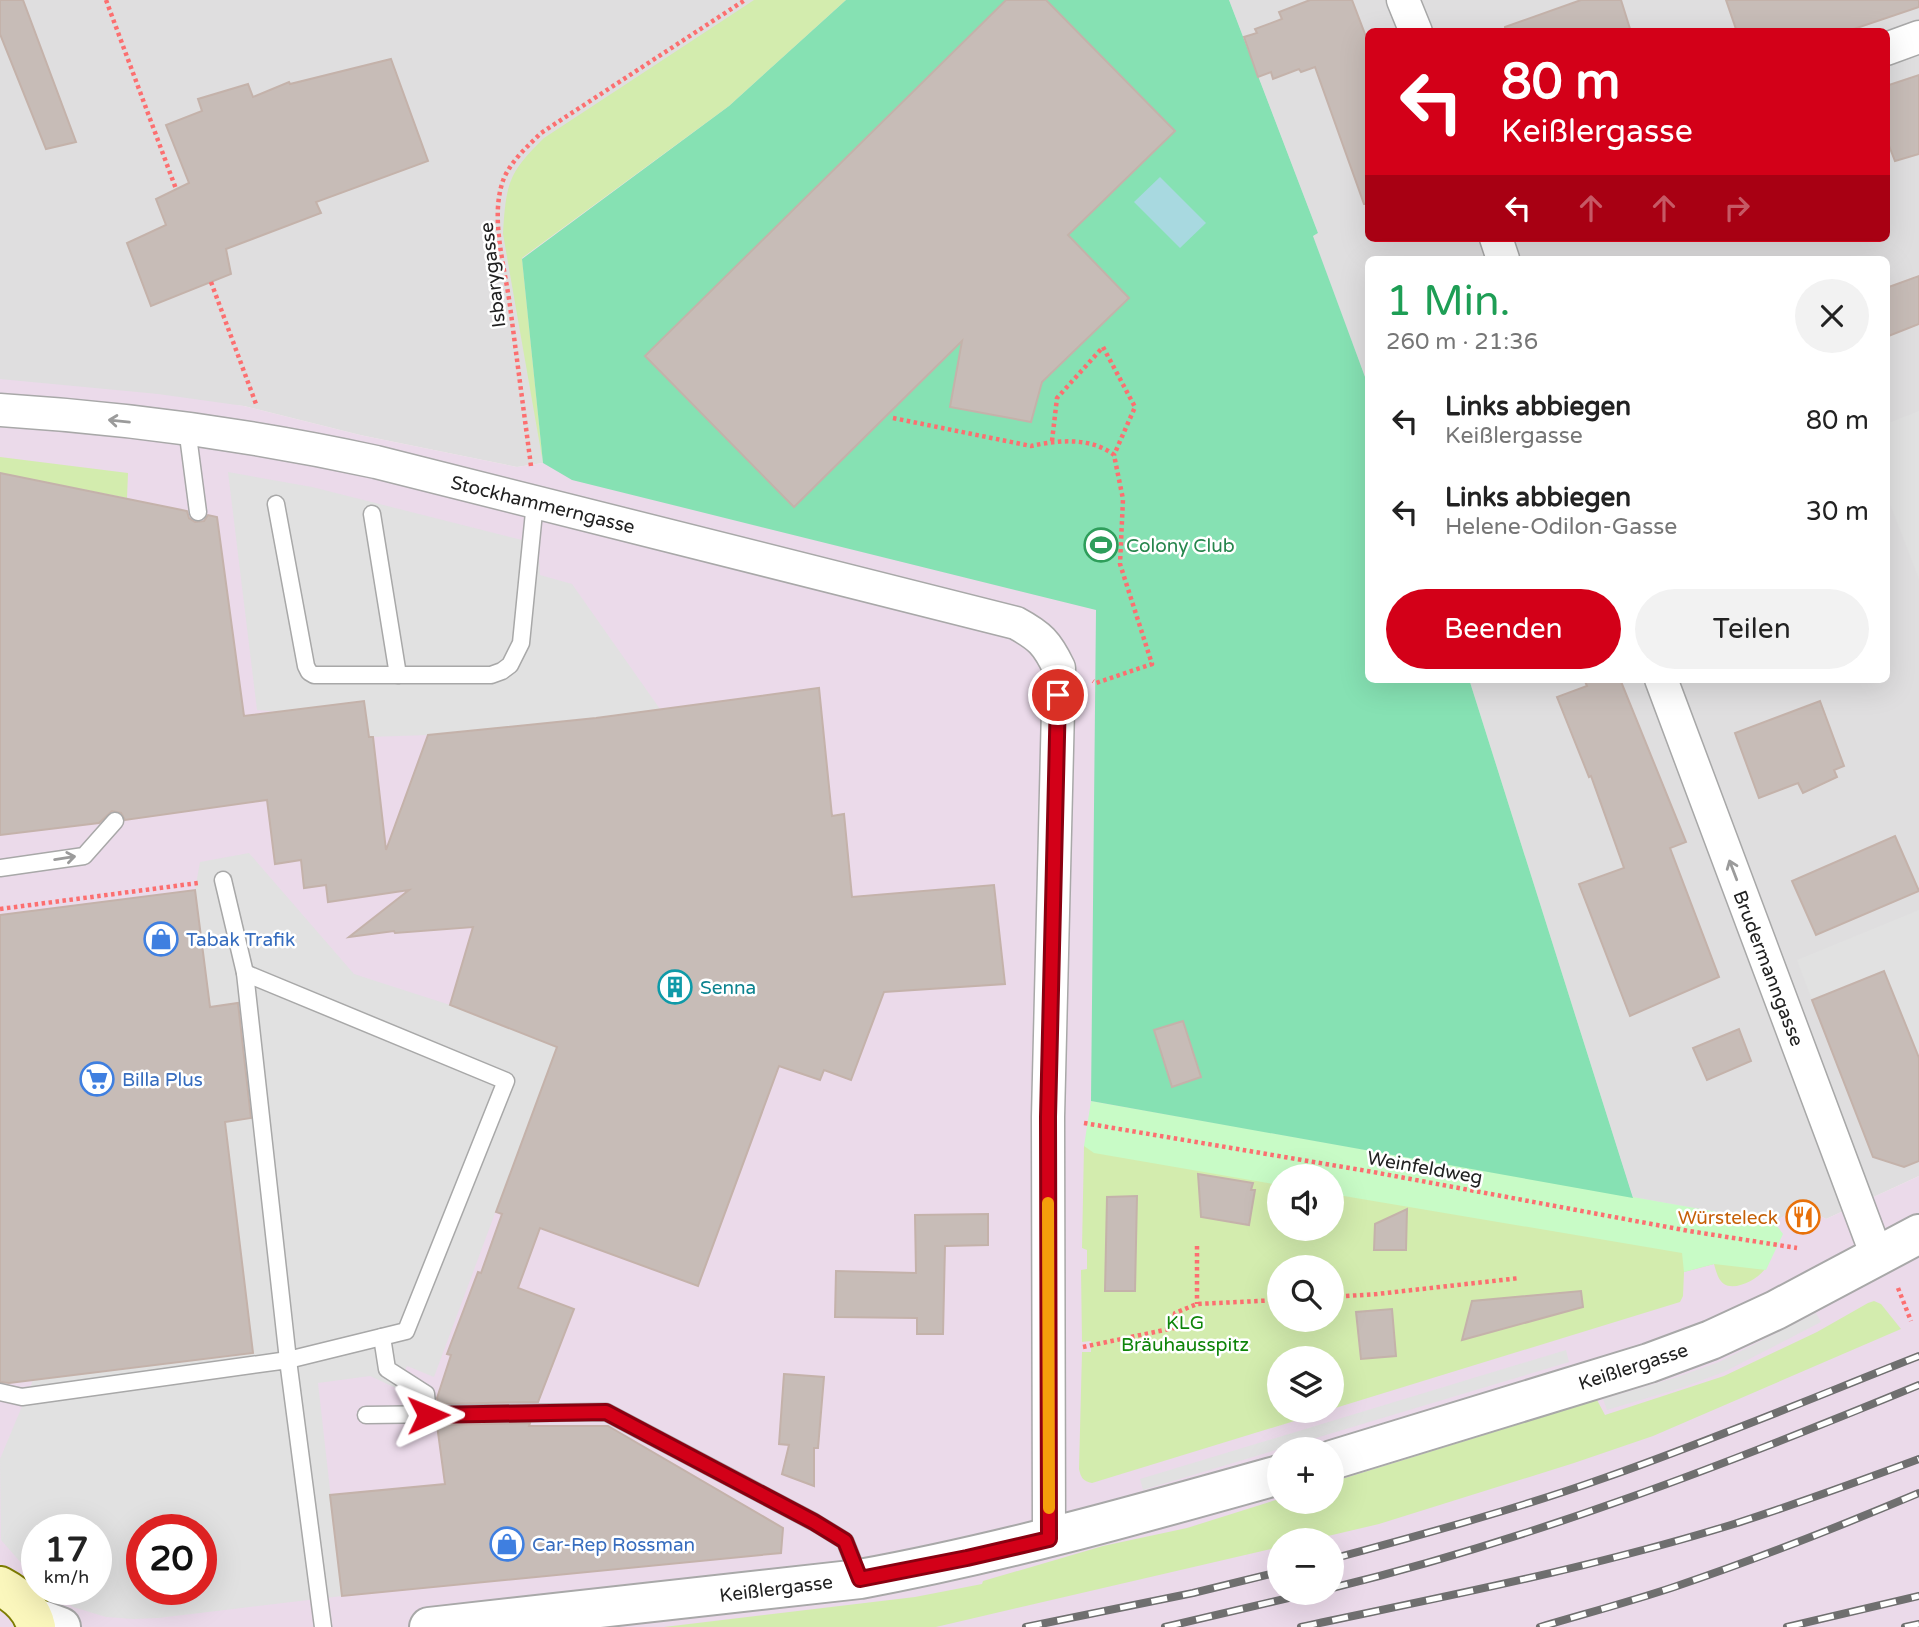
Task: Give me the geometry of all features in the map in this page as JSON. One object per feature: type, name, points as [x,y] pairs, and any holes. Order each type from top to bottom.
[{"type":"main road","points":[[0,1586],[18,1596],[44,1624]]},
{"type":"street","points":[[1403,0],[1414,28]]},
{"type":"street","points":[[1890,48],[1919,37]]},
{"type":"street","name":"Stockhammerngasse","points":[[0,410],[187,428],[376,462],[1016,623],[1037,635],[1051,650],[1059,668]]},
{"type":"street","points":[[1049,1539],[1048,1117],[1059,668]]},
{"type":"street","name":"Brudermanngasse","points":[[1662,683],[1885,1267]]},
{"type":"street","name":"Keißlergasse","points":[[1344,1456],[1681,1352],[1776,1310],[1885,1267],[1919,1234]]},
{"type":"street","name":"Keißlergasse","points":[[429,1627],[860,1579],[1049,1539],[1267,1478]]},
{"type":"lane","points":[[187,428],[198,512]]},
{"type":"lane","points":[[276,505],[306,666],[314,676],[491,675],[510,665],[521,643],[536,502]]},
{"type":"lane","points":[[372,514],[398,675]]},
{"type":"lane","points":[[0,868],[83,856],[115,821]]},
{"type":"lane","points":[[223,880],[245,973],[288,1360],[323,1627]]},
{"type":"lane","points":[[0,1392],[22,1397],[288,1360],[406,1331],[506,1081],[245,973]]},
{"type":"lane","points":[[382,1337],[387,1369],[426,1394],[428,1415]]},
{"type":"lane","points":[[366,1415],[606,1412],[845,1541],[860,1579]]},
{"type":"path","points":[[106,0],[176,189]]},
{"type":"path","name":"Isbarygasse","points":[[536,502],[498,231],[499,199],[504,180],[514,160],[541,133],[745,0]]},
{"type":"path","points":[[211,282],[270,441]]},
{"type":"path","points":[[1052,441],[1057,398],[1102,347],[1135,407],[1114,455],[1123,499],[1120,564],[1152,664],[1096,682],[1059,668]]},
{"type":"path","points":[[893,418],[1031,446],[1052,441],[1103,446],[1114,455]]},
{"type":"path","points":[[0,908],[223,880]]},
{"type":"path","name":"Weinfeldweg","points":[[1048,1117],[1359,1169],[1689,1231],[1797,1248]]},
{"type":"path","points":[[1197,1246],[1197,1304]]},
{"type":"path","points":[[1885,1267],[1911,1321]]},
{"type":"path","points":[[1344,1296],[1520,1278]]},
{"type":"path","points":[[1048,1355],[1174,1328],[1175,1313],[1197,1304],[1267,1301]]},
{"type":"shaded area","points":[[0,0],[846,0],[522,258],[543,463],[517,467],[360,435],[244,406],[0,385]]},
{"type":"shaded area","points":[[846,0],[1229,0],[1318,233],[1313,236],[1365,377],[1365,683],[1371,683],[1537,898],[1633,1197],[1773,1222],[1802,1206],[1826,1219],[1919,1176],[1919,1627],[0,1627],[0,379],[158,394],[244,406],[360,435],[517,467],[543,463],[522,258],[729,106]]},
{"type":"shaded area","points":[[1229,0],[1919,0],[1919,1176],[1826,1219],[1802,1206],[1774,1222],[1633,1198],[1470,683],[1890,683],[1890,256],[1365,256],[1365,377],[1312,236],[1318,233]]},
{"type":"shaded area","points":[[1919,411],[1919,579],[1890,504],[1890,422]]},
{"type":"shaded area","points":[[228,472],[312,487],[538,544],[540,575],[572,584],[660,709],[428,735],[369,737],[280,712],[257,710]]},
{"type":"shaded area","points":[[249,853],[354,974],[450,1005],[557,1047],[434,1377],[407,1366],[396,1388],[370,1376],[318,1383],[342,1596],[158,1618],[106,1617],[70,1605],[112,1605],[112,1514],[21,1514],[21,1563],[1,1540],[0,1459],[33,1380],[253,1352],[225,1122],[257,1117],[243,1002],[210,1007],[195,890],[200,862]]},
{"type":"shaded area","points":[[1919,910],[1919,1058],[1884,971],[1812,1000],[1797,960]]},
{"type":"shaded area","points":[[1816,1313],[1821,1322],[1724,1372],[1607,1410],[1603,1399],[1719,1362]]},
{"type":"shaded area","points":[[1566,1350],[1569,1362],[1319,1437],[1279,1437],[1325,1423],[1344,1423],[1344,1417]]},
{"type":"shaded area","points":[[1267,1441],[1267,1453],[1143,1490],[1140,1479]]},
{"type":"green space","points":[[754,0],[846,0],[729,106],[522,258],[543,463],[503,234],[511,180],[523,161],[544,138]]},
{"type":"green space","name":"Colony Club","points":[[846,0],[1229,0],[1318,233],[1313,236],[1365,377],[1365,683],[1470,683],[1633,1198],[1091,1101],[1096,610],[572,480],[543,463],[522,259],[729,106]]},
{"type":"green space","points":[[0,457],[128,473],[127,498],[0,473]]},
{"type":"green space","points":[[1091,1101],[1774,1222],[1783,1234],[1766,1270],[1714,1264],[1684,1272],[1682,1253],[1344,1196],[1344,1164],[1267,1164],[1267,1183],[1094,1153],[1084,1146]]},
{"type":"green space","name":"KLG Bräuhausspitz","points":[[1089,1140],[1267,1174],[1267,1241],[1344,1241],[1344,1181],[1767,1265],[1755,1278],[1735,1286],[1722,1282],[1714,1264],[1684,1272],[1683,1296],[1680,1302],[1344,1405],[1344,1346],[1267,1346],[1267,1423],[1288,1423],[1092,1483],[1083,1479],[1079,1469],[1082,1352],[1091,1352],[1091,1341],[1082,1342],[1081,1270],[1087,1269],[1087,1250],[1082,1248],[1084,1146]]},
{"type":"green space","points":[[1874,1301],[1881,1304],[1901,1329],[1653,1436],[1379,1524],[1344,1532],[1344,1528],[1267,1528],[1267,1550],[936,1627],[664,1627],[915,1597],[982,1584],[983,1581],[1103,1546],[1187,1528],[1267,1503],[1267,1514],[1344,1514],[1344,1478],[1597,1400],[1605,1415],[1724,1376],[1817,1332]]},
{"type":"water","points":[[1160,177],[1206,223],[1180,248],[1134,202]]},
{"type":"building","points":[[0,0],[23,0],[76,142],[46,149],[0,34]]},
{"type":"building","points":[[1006,0],[1046,0],[1175,131],[1068,235],[1129,298],[1042,382],[1031,422],[950,407],[962,341],[794,507],[645,356]]},
{"type":"building","points":[[1310,0],[1352,0],[1365,34],[1365,204],[1315,67],[1301,72],[1299,69],[1273,79],[1271,72],[1258,77],[1244,37],[1257,33],[1255,29],[1282,19],[1279,12]]},
{"type":"building","points":[[1581,0],[1621,0],[1630,28],[1505,28]]},
{"type":"building","points":[[1726,0],[1919,0],[1919,7],[1857,28],[1736,28]]},
{"type":"building","points":[[391,59],[428,161],[316,202],[321,213],[226,249],[231,274],[151,306],[127,243],[166,225],[156,199],[189,183],[166,125],[202,111],[198,99],[248,84],[253,97],[289,82],[290,84]]},
{"type":"building","points":[[1919,75],[1919,154],[1895,161],[1890,148],[1890,85]]},
{"type":"building","points":[[1919,276],[1919,324],[1890,335],[1890,287]]},
{"type":"building","name":"Senna","points":[[0,473],[187,511],[189,518],[195,522],[204,521],[208,515],[217,517],[244,716],[364,701],[369,737],[373,737],[386,850],[428,735],[596,718],[819,688],[832,816],[844,814],[852,897],[994,885],[1005,984],[884,992],[851,1080],[824,1070],[820,1080],[779,1066],[698,1286],[540,1228],[518,1288],[574,1309],[538,1402],[438,1404],[437,1398],[451,1355],[447,1354],[478,1272],[481,1273],[502,1214],[496,1212],[557,1047],[450,1005],[473,927],[394,931],[349,937],[409,890],[328,902],[326,885],[304,888],[301,860],[275,864],[267,800],[125,820],[121,813],[112,811],[99,823],[0,835]]},
{"type":"building","points":[[1586,683],[1622,683],[1686,842],[1670,848],[1719,977],[1630,1016],[1579,884],[1624,868],[1591,776],[1589,777],[1557,697],[1587,686]]},
{"type":"building","points":[[1820,701],[1844,766],[1834,770],[1837,777],[1803,793],[1798,783],[1759,798],[1735,733]]},
{"type":"building","points":[[1895,836],[1919,891],[1816,935],[1792,881]]},
{"type":"building","name":"Billa Plus","points":[[195,890],[210,1007],[238,1003],[251,1118],[225,1122],[253,1353],[0,1382],[0,915]]},
{"type":"building","points":[[1884,971],[1919,1058],[1919,1161],[1904,1167],[1873,1157],[1812,1000]]},
{"type":"building","points":[[1183,1021],[1201,1077],[1172,1087],[1154,1030]]},
{"type":"building","points":[[1739,1029],[1751,1061],[1707,1080],[1693,1048]]},
{"type":"building","points":[[1198,1174],[1253,1183],[1251,1190],[1255,1190],[1249,1225],[1201,1217]]},
{"type":"building","points":[[1137,1196],[1135,1291],[1105,1291],[1107,1197]]},
{"type":"building","points":[[1407,1209],[1406,1250],[1374,1250],[1375,1224]]},
{"type":"building","points":[[988,1214],[988,1245],[945,1246],[943,1334],[917,1334],[917,1318],[835,1317],[836,1271],[916,1273],[915,1215]]},
{"type":"building","points":[[1581,1291],[1583,1307],[1462,1340],[1472,1301]]},
{"type":"building","points":[[1392,1309],[1396,1356],[1361,1359],[1356,1312]]},
{"type":"building","points":[[784,1374],[824,1377],[818,1448],[814,1448],[814,1486],[782,1474],[789,1445],[779,1444]]},
{"type":"building","points":[[530,1423],[529,1426],[608,1426],[783,1528],[781,1553],[342,1596],[330,1495],[445,1484],[437,1425]]},
{"type":"railway","points":[[1344,1556],[1573,1489],[1919,1356]]},
{"type":"railway","points":[[1344,1585],[1482,1547],[1629,1498],[1919,1385]]},
{"type":"railway","points":[[1301,1627],[1519,1580],[1681,1540],[1780,1509],[1919,1459]]},
{"type":"railway","points":[[1540,1627],[1705,1576],[1919,1493]]},
{"type":"railway","points":[[1026,1627],[1267,1575]]},
{"type":"railway","points":[[1787,1627],[1919,1596]]},
{"type":"railway","points":[[1165,1627],[1267,1603]]},
{"type":"railway","points":[[1905,1627],[1919,1624]]},
{"type":"slow traffic","points":[[1048,1203],[1049,1508]]},
{"type":"place","name":"Colony Club","points":[[1101,545]]},
{"type":"place","name":"Tabak Trafik","points":[[161,939]]},
{"type":"place","name":"Senna","points":[[675,987]]},
{"type":"place","name":"Billa Plus","points":[[97,1079]]},
{"type":"place","name":"Würsteleck","points":[[1803,1217]]},
{"type":"place","name":"Car-Rep Rossman","points":[[507,1544]]},
{"type":"route","points":[[428,1415],[606,1412],[845,1541],[860,1579],[1049,1539],[1048,1117],[1058,695]]}]
